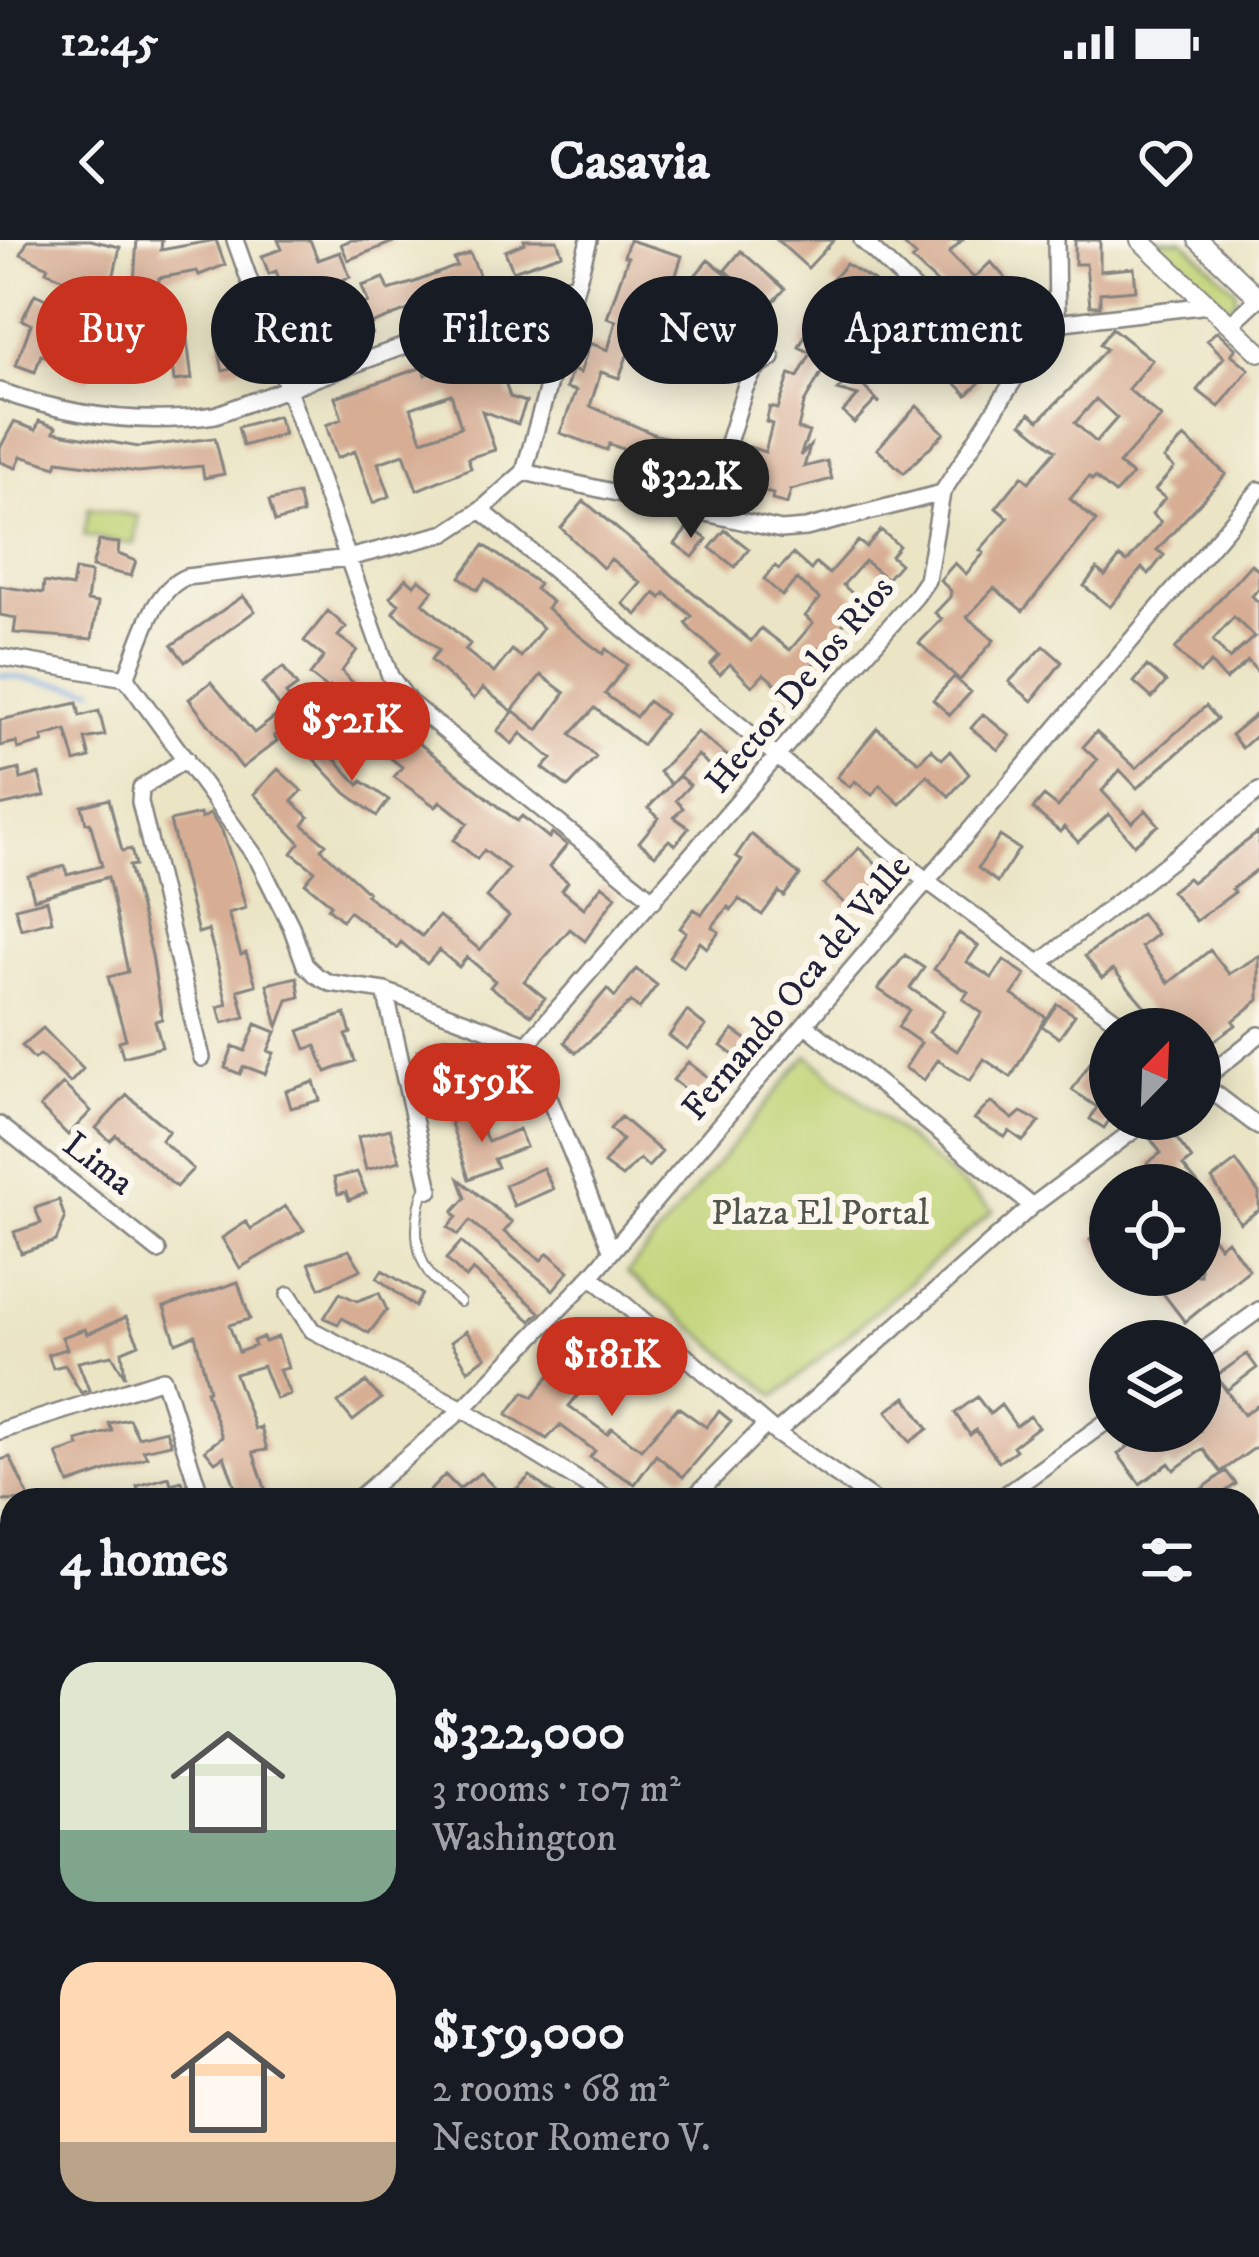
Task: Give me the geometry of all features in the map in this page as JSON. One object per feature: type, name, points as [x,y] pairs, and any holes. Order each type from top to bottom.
[{"type":"street","points":[[235,240],[390,676],[410,702],[655,901]]},
{"type":"street","points":[[579,276],[589,240]]},
{"type":"street","points":[[862,240],[900,276]]},
{"type":"street","points":[[1054,276],[1055,240]]},
{"type":"street","points":[[1140,240],[1259,352]]},
{"type":"street","points":[[1198,240],[1259,298],[1230,325]]},
{"type":"street","points":[[1065,323],[1209,305]]},
{"type":"street","points":[[0,391],[76,412],[172,421],[215,415],[399,347]]},
{"type":"street","points":[[126,678],[160,598],[172,582],[348,559],[446,532],[481,510],[524,472],[549,384]]},
{"type":"street","points":[[706,513],[747,384]]},
{"type":"street","name":"Hector De los Rios","points":[[527,1044],[779,758],[927,580],[942,493],[1014,384]]},
{"type":"street","points":[[524,472],[781,530],[806,528],[942,493]]},
{"type":"street","name":"Fernando Oca del Valle","points":[[370,1488],[463,1408],[590,1276],[1259,490]]},
{"type":"street","points":[[481,510],[927,880],[1100,1008]]},
{"type":"street","points":[[0,657],[126,678],[258,860],[305,965],[330,983],[385,991],[527,1044],[611,1249]]},
{"type":"street","points":[[187,759],[141,788],[140,802],[202,1058]]},
{"type":"street","points":[[1040,964],[1259,790]]},
{"type":"street","points":[[385,991],[429,1186]]},
{"type":"street","points":[[807,1026],[1032,1206]]},
{"type":"street","points":[[1221,1065],[1259,1035]]},
{"type":"street","points":[[1221,1098],[1259,1127]]},
{"type":"street","name":"Lima","points":[[0,1125],[158,1251]]},
{"type":"street","points":[[705,1488],[1032,1206],[1122,1140]]},
{"type":"street","points":[[590,1276],[771,1429],[856,1488]]},
{"type":"street","points":[[290,1295],[312,1330],[463,1408],[591,1488]]},
{"type":"street","points":[[1221,1338],[1259,1310]]},
{"type":"street","points":[[0,1431],[163,1379],[198,1488]]},
{"type":"street","points":[[1015,1488],[1089,1434]]},
{"type":"lane","points":[[429,1186],[416,1208],[420,1246],[430,1274],[460,1302]]},
{"type":"green space","points":[[1154,240],[1183,240],[1236,290],[1236,301],[1222,304]]},
{"type":"green space","points":[[89,508],[138,516],[134,544],[84,536]]},
{"type":"green space","name":"Plaza El Portal","points":[[807,1055],[993,1211],[776,1396],[627,1273]]},
{"type":"building","points":[[28,240],[90,240],[120,247],[114,276],[57,276],[21,254]]},
{"type":"building","points":[[137,240],[162,240],[161,250],[216,240],[225,265],[199,275],[197,271],[134,276]]},
{"type":"building","points":[[278,240],[310,240],[318,260],[340,252],[350,276],[269,274],[262,256],[282,249]]},
{"type":"building","points":[[524,240],[557,240],[562,254],[513,271],[505,251]]},
{"type":"building","points":[[629,240],[682,256],[676,276],[621,276],[628,257],[624,256]]},
{"type":"building","points":[[777,240],[834,240],[808,268]]},
{"type":"building","points":[[899,240],[962,240],[949,253],[972,276],[930,276],[912,260],[916,256]]},
{"type":"building","points":[[1075,240],[1100,240],[1100,271],[1134,268],[1136,290],[1100,293],[1100,306],[1090,306],[1086,264],[1075,264]]},
{"type":"building","points":[[396,241],[348,260],[341,244]]},
{"type":"building","points":[[741,251],[770,276],[732,276],[725,270]]},
{"type":"building","points":[[470,253],[480,276],[431,276],[457,266],[454,259]]},
{"type":"building","points":[[708,260],[727,274],[726,276],[695,276]]},
{"type":"building","points":[[991,262],[1003,276],[976,276]]},
{"type":"building","points":[[846,264],[866,276],[835,276]]},
{"type":"building","points":[[384,278],[389,290],[399,287],[399,313],[375,322],[375,281]]},
{"type":"building","points":[[617,289],[617,377],[601,372],[590,406],[656,435],[701,444],[691,468],[667,458],[664,464],[609,444],[607,450],[560,433],[576,391],[566,388],[567,384],[593,384],[593,344],[608,350],[616,321],[607,318]]},
{"type":"building","points":[[36,294],[35,372],[16,365],[31,324],[22,320]]},
{"type":"building","points":[[1112,328],[1152,360],[1128,389],[1161,417],[1119,464],[1132,475],[1115,494],[1089,477],[1070,499],[1096,521],[1023,611],[994,588],[967,617],[994,640],[960,680],[919,643],[942,619],[935,613],[950,597],[951,591],[940,580],[955,563],[966,574],[1008,518],[996,508],[1022,476],[1029,482],[1056,450],[1022,423],[1030,413],[1039,420],[1071,388],[1106,349],[1100,344]],"holes":[[[1096,399],[1117,418],[1096,442],[1075,423]]]},
{"type":"building","points":[[1217,331],[1236,349],[1231,354],[1249,369],[1219,407],[1197,390],[1224,357],[1207,340]]},
{"type":"building","points":[[187,339],[192,379],[187,380]]},
{"type":"building","points":[[802,370],[802,384],[815,384],[798,429],[809,432],[800,456],[810,446],[804,467],[827,461],[832,479],[791,490],[787,504],[772,500],[773,494],[746,487],[751,469],[743,467],[749,447],[765,452],[772,424],[766,422],[770,407],[778,409],[790,374],[798,377]]},
{"type":"building","points":[[399,375],[399,384],[506,384],[510,397],[526,402],[518,424],[482,411],[495,450],[468,458],[471,468],[417,490],[404,454],[378,463],[390,496],[373,503],[355,451],[337,458],[326,425],[342,419],[335,397]],"holes":[[[451,394],[461,427],[422,440],[411,408]]]},
{"type":"building","points":[[845,384],[867,384],[864,387],[880,403],[875,401],[854,423],[843,412],[858,396],[838,390]]},
{"type":"building","points":[[956,384],[978,384],[967,395]]},
{"type":"building","points":[[917,406],[944,433],[904,473],[877,449]]},
{"type":"building","points":[[278,416],[284,434],[243,446],[238,427]]},
{"type":"building","points":[[39,421],[56,427],[54,432],[138,447],[215,438],[224,474],[204,478],[202,466],[138,472],[58,461],[56,467],[21,456],[16,468],[0,462],[0,448],[14,422],[36,430]]},
{"type":"building","points":[[1184,437],[1226,474],[1157,550],[1164,555],[1149,574],[1142,568],[1110,607],[1084,586],[1097,569],[1105,576],[1120,557],[1127,562],[1161,522],[1152,514],[1165,498],[1155,490],[1174,468],[1164,459]]},
{"type":"building","points":[[298,494],[303,514],[275,522],[269,501]]},
{"type":"building","points":[[584,501],[751,641],[761,628],[790,650],[813,623],[805,616],[820,599],[797,579],[782,596],[764,579],[775,566],[779,569],[793,554],[811,570],[816,563],[829,574],[858,541],[866,547],[881,530],[899,546],[891,556],[900,564],[887,579],[865,561],[843,585],[863,603],[821,648],[824,651],[807,672],[812,677],[794,699],[764,674],[752,686],[730,664],[720,674],[710,665],[719,655],[686,623],[692,616],[665,593],[661,598],[655,593],[637,615],[623,604],[641,583],[611,559],[603,568],[561,528]]},
{"type":"building","points":[[689,526],[707,539],[693,557],[675,544]]},
{"type":"building","points":[[725,530],[749,549],[735,567],[710,548]]},
{"type":"building","points":[[99,541],[119,543],[118,554],[136,561],[131,576],[92,567]]},
{"type":"building","points":[[484,545],[539,584],[535,589],[552,602],[547,608],[568,627],[603,654],[606,649],[627,665],[605,694],[636,717],[648,701],[665,714],[642,745],[595,708],[571,734],[596,757],[568,787],[543,768],[552,759],[521,733],[512,744],[497,731],[514,711],[538,730],[565,693],[541,675],[512,711],[483,688],[474,699],[431,660],[439,650],[393,612],[399,604],[390,597],[406,578],[414,585],[419,579],[433,590],[423,603],[470,644],[465,650],[494,673],[512,650],[521,657],[543,628],[486,579],[477,590],[460,577]]},
{"type":"building","points":[[1251,564],[1259,571],[1259,588],[1252,596],[1259,603],[1259,674],[1248,661],[1226,680],[1211,663],[1200,673],[1175,649]],"holes":[[[1234,617],[1254,637],[1229,659],[1213,640]]]},
{"type":"building","points":[[75,570],[91,573],[87,601],[98,603],[92,639],[14,633],[16,618],[0,615],[0,586],[43,593],[44,582],[72,587]]},
{"type":"building","points":[[243,596],[255,611],[185,662],[172,645]]},
{"type":"building","points":[[328,611],[346,627],[338,636],[357,650],[342,671],[369,700],[373,696],[401,721],[405,715],[423,730],[415,740],[517,821],[522,816],[549,838],[552,833],[567,845],[549,867],[568,882],[562,890],[584,908],[602,885],[616,896],[585,941],[570,929],[524,981],[545,998],[531,1015],[490,987],[495,981],[467,957],[459,967],[439,950],[427,964],[401,942],[397,948],[349,911],[342,920],[305,883],[315,871],[292,853],[300,843],[254,794],[278,769],[302,791],[292,801],[309,817],[303,825],[326,844],[321,849],[366,895],[422,936],[439,916],[480,950],[509,916],[486,897],[509,869],[484,850],[477,859],[454,840],[468,823],[440,801],[436,807],[394,777],[402,767],[346,726],[356,715],[330,687],[310,675],[324,657],[304,641]]},
{"type":"building","points":[[1044,646],[1062,662],[1032,701],[1009,682]]},
{"type":"building","points":[[1147,666],[1166,682],[1152,698],[1134,682]]},
{"type":"building","points":[[283,667],[297,686],[286,694],[302,715],[242,768],[189,699],[211,682],[254,733],[283,711],[262,683]]},
{"type":"building","points":[[954,677],[971,692],[950,715],[933,700]]},
{"type":"building","points":[[77,703],[80,716],[99,711],[105,735],[85,739],[90,758],[75,762],[66,730],[18,749],[16,742],[0,746],[0,720]]},
{"type":"building","points":[[1206,706],[1217,719],[1137,788],[1120,770],[1102,791],[1132,823],[1146,810],[1159,825],[1134,845],[1109,814],[1078,842],[1064,827],[1060,832],[1033,809],[1044,796],[1058,807],[1097,760],[1083,747],[1096,732],[1136,768]]},
{"type":"building","points":[[1259,712],[1259,733],[1242,748],[1231,735]]},
{"type":"building","points":[[983,714],[1010,736],[998,750],[971,728]]},
{"type":"building","points":[[877,728],[919,762],[931,749],[942,759],[950,751],[969,774],[949,796],[927,775],[900,804],[880,785],[872,795],[855,781],[850,787],[837,777]]},
{"type":"building","points":[[697,732],[740,766],[725,781],[698,755],[671,784],[659,772]]},
{"type":"building","points":[[324,748],[359,785],[362,781],[389,800],[377,816],[346,793],[313,758]]},
{"type":"building","points":[[19,769],[21,779],[39,774],[45,796],[0,806],[0,774]]},
{"type":"building","points":[[679,776],[690,785],[676,800],[683,808],[674,817],[689,828],[675,845],[669,840],[655,855],[639,842],[659,818],[648,808]]},
{"type":"building","points":[[109,799],[122,851],[131,849],[135,865],[129,866],[152,955],[162,1019],[155,1021],[162,1047],[123,1057],[119,1041],[126,1039],[108,977],[128,972],[108,877],[34,899],[28,876],[65,866],[67,875],[102,866],[82,806]]},
{"type":"building","points":[[200,814],[201,819],[210,814],[222,831],[235,869],[246,908],[228,913],[256,985],[238,990],[245,1017],[223,1023],[218,1007],[227,1004],[217,962],[208,930],[198,933],[170,821]]},
{"type":"building","points":[[1259,832],[1259,868],[1196,921],[1171,891],[1188,878],[1192,882]]},
{"type":"building","points":[[751,834],[800,875],[762,915],[739,899],[731,910],[728,907],[712,927],[719,932],[707,948],[700,942],[683,967],[669,957],[686,932],[680,928],[694,909],[702,914],[742,860],[736,856]]},
{"type":"building","points":[[1000,836],[1019,849],[997,882],[978,868]]},
{"type":"building","points":[[859,848],[902,888],[877,913],[863,900],[853,911],[824,885]]},
{"type":"building","points":[[47,900],[52,921],[21,929],[15,908]]},
{"type":"building","points":[[1141,913],[1157,934],[1141,947],[1169,983],[1210,950],[1229,974],[1259,956],[1259,1000],[1221,1036],[1221,1008],[1146,1008],[1113,969],[1102,978],[1085,956]]},
{"type":"building","points":[[959,933],[978,946],[967,962],[992,978],[1004,960],[1026,975],[1012,995],[1046,1017],[1011,1077],[984,1059],[970,1081],[938,1060],[924,1080],[905,1068],[921,1043],[898,1027],[909,1010],[878,989],[905,955],[924,968],[910,988],[944,1011],[929,1032],[957,1051],[982,1013],[963,999],[968,992],[934,969]]},
{"type":"building","points":[[636,969],[657,985],[639,1009],[631,1002],[576,1053],[565,1042],[575,1027],[607,989],[615,997]]},
{"type":"building","points":[[297,977],[300,997],[288,1000],[278,1027],[267,984]]},
{"type":"building","points":[[1057,1004],[1075,1015],[1059,1038],[1042,1026]]},
{"type":"building","points":[[687,1011],[706,1026],[687,1049],[669,1036]]},
{"type":"building","points":[[345,1014],[355,1061],[326,1072],[316,1046],[306,1049],[299,1031]]},
{"type":"building","points":[[256,1024],[276,1032],[265,1074],[243,1067],[240,1074],[225,1068],[233,1046],[245,1051]]},
{"type":"building","points":[[43,1028],[83,1069],[70,1083],[40,1055],[34,1059],[22,1046]]},
{"type":"building","points":[[733,1030],[756,1046],[743,1062],[721,1046]]},
{"type":"building","points":[[448,1042],[462,1090],[432,1098],[418,1050]]},
{"type":"building","points":[[688,1062],[711,1080],[696,1098],[673,1080]]},
{"type":"building","points":[[1089,1064],[1089,1102],[1072,1090]]},
{"type":"building","points":[[314,1082],[320,1100],[291,1108],[286,1091]]},
{"type":"building","points":[[63,1084],[91,1111],[68,1135],[40,1107]]},
{"type":"building","points":[[127,1095],[169,1131],[161,1140],[193,1169],[176,1187],[116,1135],[110,1141],[96,1128]]},
{"type":"building","points":[[991,1102],[1013,1119],[1021,1112],[1040,1122],[1023,1141],[1009,1131],[1005,1137],[974,1119]]},
{"type":"building","points":[[475,1112],[488,1142],[519,1129],[526,1147],[494,1159],[498,1167],[469,1179],[450,1120]]},
{"type":"building","points":[[621,1117],[662,1152],[648,1167],[640,1159],[622,1177],[604,1164],[622,1140],[610,1129]]},
{"type":"building","points":[[390,1129],[400,1161],[366,1170],[358,1137]]},
{"type":"building","points":[[1151,1140],[1178,1140],[1192,1159],[1186,1164],[1147,1163],[1161,1153]]},
{"type":"building","points":[[1236,1161],[1259,1193],[1259,1210],[1240,1223],[1221,1193],[1221,1172]]},
{"type":"building","points":[[543,1168],[553,1189],[514,1206],[505,1185]]},
{"type":"building","points":[[357,1172],[366,1193],[349,1200],[346,1192],[338,1194],[334,1178]]},
{"type":"building","points":[[459,1179],[512,1222],[504,1232],[541,1260],[548,1253],[569,1271],[553,1290],[470,1221],[458,1235],[448,1227],[457,1217],[453,1212],[466,1198]]},
{"type":"building","points":[[59,1200],[65,1219],[56,1241],[21,1253],[14,1232],[41,1223],[35,1208]]},
{"type":"building","points":[[285,1206],[304,1230],[240,1268],[222,1238],[246,1222],[251,1229]]},
{"type":"building","points":[[1227,1240],[1249,1270],[1221,1293],[1221,1244]]},
{"type":"building","points":[[461,1242],[540,1312],[531,1321],[473,1270],[466,1278],[446,1259]]},
{"type":"building","points":[[349,1250],[361,1269],[320,1288],[309,1263]]},
{"type":"building","points":[[382,1270],[422,1294],[415,1307],[377,1278]]},
{"type":"building","points":[[238,1282],[250,1319],[229,1325],[239,1352],[263,1337],[265,1342],[278,1337],[288,1368],[279,1370],[290,1394],[276,1399],[263,1366],[235,1374],[255,1429],[261,1427],[267,1450],[253,1452],[265,1488],[236,1488],[224,1456],[215,1462],[205,1450],[222,1437],[206,1391],[195,1335],[176,1343],[164,1307]]},
{"type":"building","points":[[340,1293],[357,1301],[379,1293],[387,1310],[369,1333],[342,1318],[338,1324],[324,1318]]},
{"type":"building","points":[[1165,1296],[1217,1296],[1187,1320]]},
{"type":"building","points":[[126,1317],[139,1344],[122,1351],[125,1377],[112,1355],[78,1362],[89,1390],[81,1393],[65,1365],[53,1368],[48,1354],[67,1349],[62,1337],[85,1329],[87,1334]]},
{"type":"building","points":[[599,1324],[616,1336],[594,1365],[599,1369],[569,1406],[607,1434],[612,1428],[641,1449],[678,1407],[706,1427],[719,1411],[731,1421],[683,1477],[656,1455],[635,1484],[590,1457],[595,1451],[560,1425],[547,1439],[507,1414],[524,1392],[533,1397],[571,1348],[578,1353]]},
{"type":"building","points":[[466,1331],[486,1357],[468,1370],[451,1342]]},
{"type":"building","points":[[1247,1354],[1257,1368],[1227,1390],[1221,1372]]},
{"type":"building","points":[[366,1382],[381,1399],[353,1421],[338,1403]]},
{"type":"building","points":[[1221,1383],[1244,1415],[1259,1404],[1259,1445],[1221,1472],[1205,1452],[1221,1452]]},
{"type":"building","points":[[906,1397],[928,1429],[910,1442],[887,1411]]},
{"type":"building","points":[[977,1397],[990,1414],[1001,1405],[1016,1426],[1030,1416],[1038,1427],[999,1462],[976,1430],[970,1435],[955,1413]]},
{"type":"building","points":[[129,1419],[138,1437],[166,1430],[171,1444],[143,1450],[147,1457],[69,1484],[57,1454],[79,1446],[77,1441],[112,1431],[109,1423]]},
{"type":"building","points":[[1199,1452],[1174,1470],[1169,1463],[1140,1484],[1118,1454]]},
{"type":"building","points":[[10,1457],[24,1488],[0,1488],[0,1460]]},
{"type":"building","points":[[1226,1471],[1236,1484],[1230,1488],[1203,1488]]},
{"type":"building","points":[[480,1473],[495,1488],[460,1488]]},
{"type":"building","points":[[445,1475],[458,1488],[433,1488]]},
{"type":"building","points":[[530,1476],[546,1488],[517,1488]]},
{"type":"building","points":[[169,1477],[171,1484],[182,1481],[184,1488],[137,1488]]},
{"type":"waterway","points":[[0,675],[94,689]]}]
